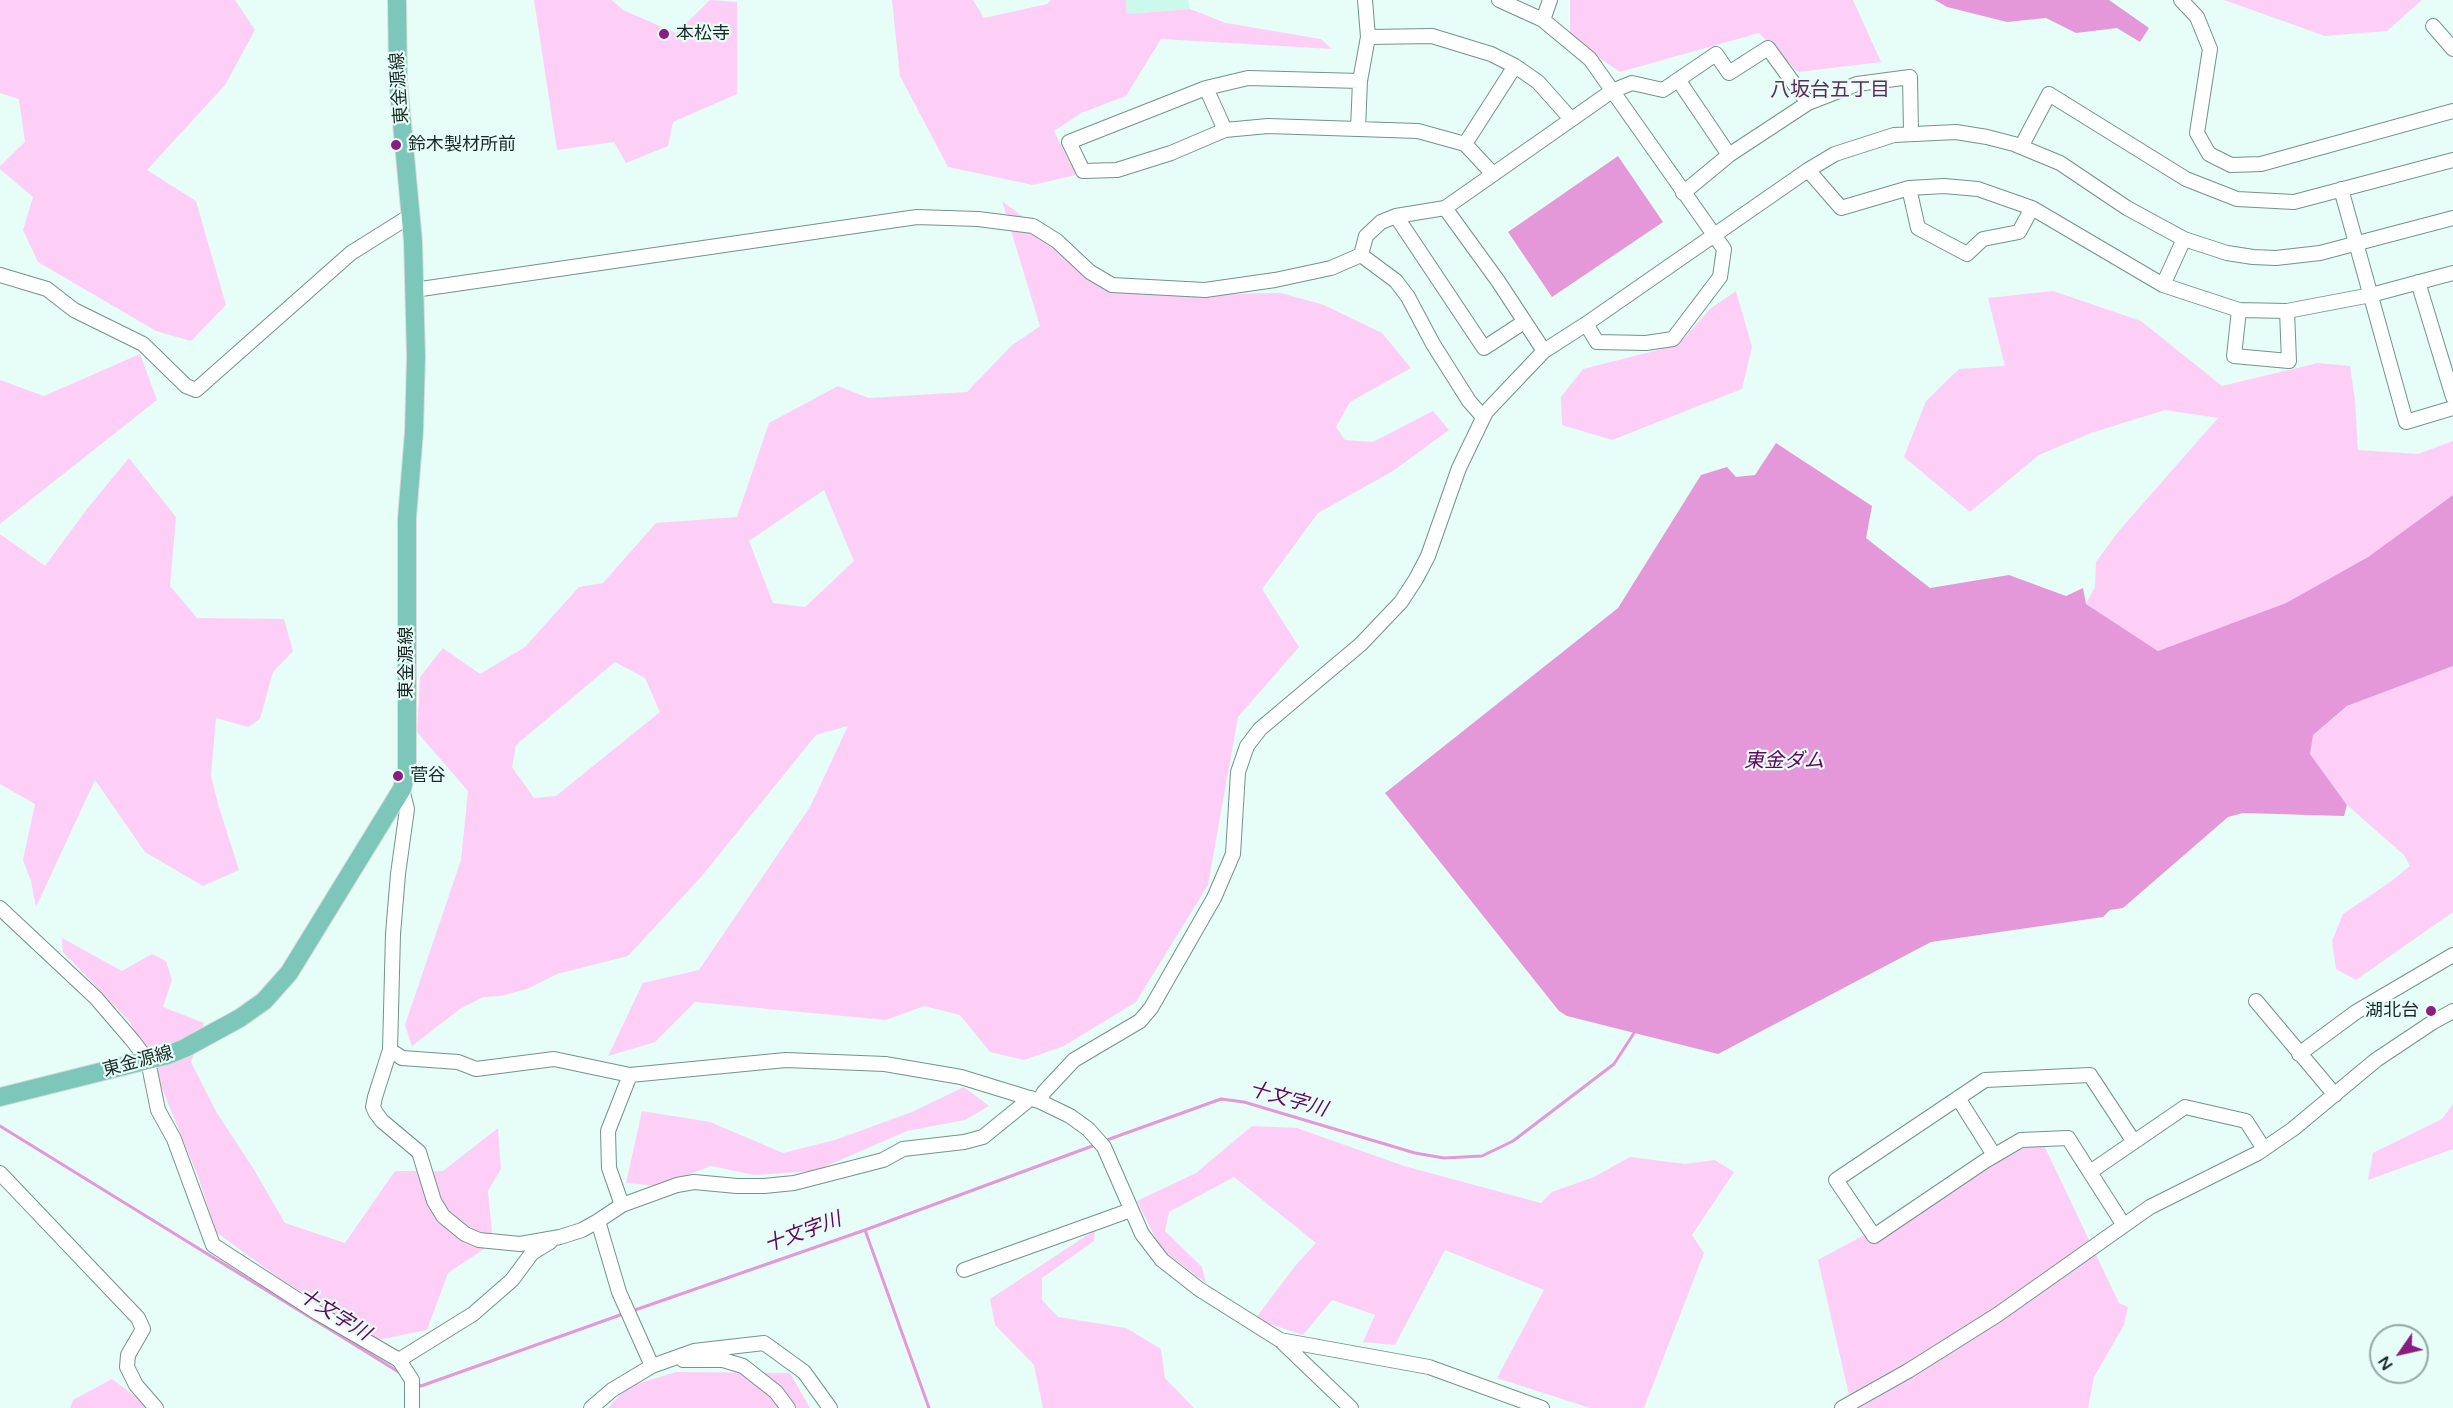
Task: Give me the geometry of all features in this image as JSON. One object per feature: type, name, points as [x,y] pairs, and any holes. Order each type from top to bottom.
[{"type":"main road","name":"東金源線","points":[[0,1097],[148,1062],[185,1048],[240,1018],[274,991],[289,973],[402,789],[407,769],[407,518],[416,378],[410,216],[398,81],[397,0]]},
{"type":"street","points":[[1358,129],[1360,81],[1368,37],[1365,0]]},
{"type":"street","points":[[1498,0],[1543,20],[1590,59],[1724,249],[1720,277],[1673,339],[1646,343],[1598,342],[1586,324]]},
{"type":"street","points":[[1543,20],[1550,0]]},
{"type":"street","points":[[2181,0],[2198,17],[2210,49],[2197,134],[2209,154],[2231,165],[2261,164],[2453,111]]},
{"type":"street","points":[[2433,26],[2453,50]]},
{"type":"street","points":[[1368,37],[1432,36],[1491,54],[1515,66],[1538,82],[1571,119]]},
{"type":"street","points":[[1361,255],[1366,236],[1382,222],[1396,216],[1445,208],[1612,91],[1632,83],[1663,90],[1716,54],[1729,73],[1767,48],[1808,103]]},
{"type":"street","points":[[1465,144],[1515,66]]},
{"type":"street","points":[[1683,193],[1729,155],[1808,103],[1857,84],[1910,77],[1911,133]]},
{"type":"street","points":[[1360,81],[1248,78],[1206,88],[1069,142],[1083,171],[1117,170],[1170,153],[1225,130],[1268,126],[1418,131],[1465,144],[1493,174]]},
{"type":"street","points":[[1679,81],[1729,155]]},
{"type":"street","points":[[1206,88],[1225,130]]},
{"type":"street","points":[[2021,147],[2049,94],[2187,179],[2237,199],[2294,202],[2453,160]]},
{"type":"street","points":[[402,789],[407,809],[393,934],[390,1050],[373,1107],[382,1121],[419,1152],[425,1164],[429,1186],[444,1216],[456,1228],[479,1240],[520,1244],[560,1237],[582,1230],[622,1205],[677,1185],[694,1182],[737,1186],[794,1183],[883,1160],[903,1149],[964,1142],[983,1137],[1035,1100],[1074,1060],[1140,1021],[1151,1008],[1225,876],[1233,854],[1238,772],[1247,746],[1260,729],[1361,644],[1401,603],[1428,556],[1459,468],[1483,417],[1544,351],[1808,170],[1835,154],[1894,135],[1956,132],[1987,136],[2021,147],[2060,164],[2127,208],[2184,239],[2227,253],[2253,257],[2276,258],[2320,253],[2453,218]]},
{"type":"street","points":[[1808,170],[1841,208],[1909,188],[1944,186],[1978,189],[2032,208],[2163,285],[2239,310],[2287,311],[2371,295],[2453,273]]},
{"type":"street","points":[[1909,188],[1918,228],[1967,254],[1983,240],[2019,232],[2032,208]]},
{"type":"street","points":[[2341,189],[2406,422],[2453,408]]},
{"type":"street","points":[[1445,208],[1498,281],[1544,351]]},
{"type":"street","points":[[0,275],[47,290],[74,310],[144,344],[186,386],[196,390],[351,253],[410,216]]},
{"type":"street","points":[[1396,216],[1484,348],[1524,322]]},
{"type":"street","points":[[414,290],[917,217],[978,219],[1033,226],[1057,241],[1090,272],[1112,285],[1205,290],[1275,280],[1331,268],[1361,255]]},
{"type":"street","points":[[2163,285],[2184,239]]},
{"type":"street","points":[[1361,255],[1396,281],[1408,297],[1433,344],[1469,401],[1483,417]]},
{"type":"street","points":[[2418,282],[2453,397]]},
{"type":"street","points":[[2239,310],[2234,356],[2289,361],[2287,311]]},
{"type":"street","points":[[0,908],[96,998],[134,1041],[148,1062],[158,1110],[174,1139],[213,1245],[318,1313],[399,1360],[412,1380],[412,1408]]},
{"type":"street","points":[[2299,1053],[2356,1012],[2453,955]]},
{"type":"street","points":[[2256,1001],[2335,1095]]},
{"type":"street","points":[[1842,1408],[1908,1371],[1997,1315],[2150,1207],[2264,1149],[2294,1129],[2403,1041],[2453,1011]]},
{"type":"street","points":[[390,1050],[402,1058],[458,1062],[476,1069],[554,1059],[630,1075],[786,1060],[885,1064],[961,1077],[1035,1100],[1070,1116],[1088,1129],[1104,1147],[1142,1234],[1161,1260],[1217,1301],[1280,1340],[1351,1408]]},
{"type":"street","points":[[622,1205],[609,1168],[608,1131],[630,1075]]},
{"type":"street","points":[[2123,1224],[2068,1138],[2021,1140],[1994,1155],[1874,1236],[1836,1180],[1984,1080],[2090,1075],[2134,1142]]},
{"type":"street","points":[[1958,1098],[1994,1155]]},
{"type":"street","points":[[2090,1172],[2186,1107],[2246,1121],[2264,1149]]},
{"type":"street","points":[[0,1173],[138,1318],[142,1329],[128,1355],[127,1367],[136,1385],[156,1408]]},
{"type":"street","points":[[964,1270],[1131,1210]]},
{"type":"street","points":[[598,1221],[619,1292],[652,1366]]},
{"type":"street","points":[[399,1360],[473,1314],[512,1281],[532,1253],[560,1237]]},
{"type":"street","points":[[1280,1340],[1429,1367],[1542,1408]]},
{"type":"street","points":[[591,1408],[612,1390],[652,1366],[694,1352],[764,1343],[804,1372],[830,1408]]},
{"type":"street","points":[[672,1360],[723,1360],[743,1366],[776,1392],[788,1408]]},
{"type":"shaded area","points":[[0,0],[235,0],[255,30],[225,85],[147,170],[196,201],[226,305],[191,341],[156,331],[38,262],[23,230],[33,197],[0,169],[0,166],[25,142],[19,99],[0,93]]},
{"type":"shaded area","points":[[534,0],[612,0],[623,10],[676,33],[710,0],[737,2],[737,94],[673,122],[668,146],[626,163],[614,142],[557,150]]},
{"type":"shaded area","points":[[892,0],[973,0],[984,18],[1047,4],[1051,0],[1126,0],[1127,14],[1190,9],[1226,23],[1321,39],[1332,49],[1161,39],[1126,96],[1081,113],[1054,131],[1076,175],[1033,185],[948,167],[900,76]]},
{"type":"shaded area","points":[[1126,0],[1188,0],[1190,9],[1127,14]]},
{"type":"shaded area","points":[[1570,0],[1853,0],[1881,62],[1798,72],[1759,33],[1620,72],[1570,38]]},
{"type":"shaded area","points":[[2224,0],[2422,0],[2387,31],[2325,36]]},
{"type":"shaded area","points":[[1002,201],[1124,293],[1159,295],[1281,293],[1324,305],[1382,333],[1411,368],[1350,402],[1336,427],[1345,440],[1373,442],[1433,411],[1449,430],[1393,471],[1318,513],[1262,589],[1299,647],[1238,717],[1208,885],[1136,1002],[1064,1046],[1024,1060],[990,1052],[960,1015],[924,1006],[886,1020],[695,1002],[655,1042],[608,1056],[643,983],[699,970],[810,807],[848,726],[816,735],[701,877],[628,956],[557,974],[527,989],[501,996],[483,997],[460,1009],[412,1046],[405,1025],[461,860],[468,791],[417,732],[420,677],[443,648],[480,674],[525,647],[579,587],[603,583],[656,523],[737,517],[769,423],[838,386],[869,398],[967,392],[1011,346],[1040,326]],"holes":[[[824,490],[854,561],[805,607],[773,603],[749,541]],[[615,662],[645,678],[660,712],[556,796],[534,798],[512,767],[516,745]]]},
{"type":"shaded area","points":[[1736,291],[1752,347],[1742,389],[1612,440],[1562,425],[1561,397],[1583,369],[1678,345],[1711,308]]},
{"type":"shaded area","points":[[2053,291],[2141,321],[2222,386],[2318,363],[2350,366],[2358,450],[2418,454],[2453,441],[2453,495],[2368,557],[2286,603],[2158,651],[2086,604],[2095,587],[2096,562],[2118,532],[2218,418],[2165,410],[2091,433],[2039,455],[1970,512],[1904,457],[1926,401],[1959,369],[2005,366],[1988,298]]},
{"type":"shaded area","points":[[140,354],[157,400],[0,524],[0,380],[44,396]]},
{"type":"shaded area","points":[[129,458],[176,517],[170,586],[197,618],[284,619],[293,651],[273,672],[260,719],[248,727],[216,718],[211,775],[239,870],[203,886],[145,852],[95,780],[36,907],[31,881],[23,860],[35,804],[0,784],[0,534],[45,566],[87,509]]},
{"type":"shaded area","points":[[2453,666],[2453,912],[2356,980],[2336,969],[2332,941],[2343,914],[2410,866],[2404,855],[2347,805],[2310,754],[2312,736],[2347,706]]},
{"type":"shaded area","points":[[62,938],[122,971],[152,954],[166,961],[172,980],[163,1007],[204,1023],[191,1062],[217,1113],[285,1223],[345,1243],[395,1171],[443,1171],[498,1128],[501,1169],[488,1191],[493,1243],[448,1273],[427,1330],[378,1340],[279,1278],[216,1232],[199,1179],[163,1091],[130,1022],[63,952]]},
{"type":"shaded area","points":[[964,1087],[989,1106],[965,1120],[907,1131],[815,1171],[754,1175],[711,1166],[659,1186],[626,1183],[642,1111],[710,1122],[783,1153],[835,1140],[912,1112]]},
{"type":"shaded area","points":[[2453,1104],[2453,1149],[2368,1180],[2373,1153],[2442,1119]]},
{"type":"shaded area","points":[[1252,1126],[1297,1128],[1404,1166],[1541,1203],[1552,1192],[1594,1177],[1630,1157],[1685,1164],[1715,1160],[1734,1172],[1692,1235],[1704,1253],[1644,1408],[1590,1408],[1497,1378],[1544,1290],[1445,1250],[1395,1345],[1363,1342],[1375,1315],[1332,1300],[1303,1335],[1255,1319],[1296,1265],[1316,1243],[1234,1177],[1169,1212],[1165,1231],[1202,1267],[1206,1283],[1161,1249],[1137,1201],[1196,1173]]},
{"type":"shaded area","points":[[2041,1139],[2119,1303],[2128,1307],[2124,1325],[2094,1377],[2088,1408],[1852,1408],[1818,1260]]},
{"type":"shaded area","points":[[1095,1230],[1094,1241],[1042,1278],[1042,1300],[1058,1317],[1126,1328],[1161,1349],[1165,1378],[1194,1408],[1043,1408],[1034,1365],[995,1325],[990,1299]]},
{"type":"shaded area","points":[[676,1372],[790,1373],[810,1408],[608,1408],[627,1387]]},
{"type":"shaded area","points":[[112,1379],[151,1408],[70,1408],[73,1400]]},
{"type":"water","points":[[1935,0],[2109,0],[2149,28],[2140,42],[2117,28],[2076,33],[2046,18],[2007,22],[1947,7]]},
{"type":"water","points":[[1618,156],[1663,222],[1552,297],[1508,232]]},
{"type":"water","name":"東金ダム","points":[[1776,443],[1872,506],[1866,538],[1930,588],[2009,575],[2066,596],[2083,588],[2086,604],[2158,651],[2286,603],[2368,557],[2453,495],[2453,666],[2347,706],[2313,735],[2310,754],[2347,805],[2344,816],[2243,813],[2228,817],[2123,908],[2110,910],[2103,917],[1931,942],[1718,1054],[1567,1016],[1559,1011],[1385,793],[1618,608],[1701,475],[1727,467],[1736,477],[1755,475]]},
{"type":"waterway","name":"十文字川","points":[[1104,1141],[1221,1099],[1244,1102],[1415,1153],[1444,1158],[1482,1156],[1513,1141],[1614,1064],[1634,1033]]},
{"type":"waterway","name":"十文字川","points":[[0,1126],[402,1374]]},
{"type":"waterway","name":"十文字川","points":[[632,1311],[865,1230],[1095,1145]]},
{"type":"waterway","points":[[865,1230],[929,1408]]},
{"type":"waterway","name":"十文字川","points":[[415,1382],[421,1386],[623,1314]]},
{"type":"place","name":"本松寺","points":[[664,34]]},
{"type":"place","name":"鈴木製材所前","points":[[396,145]]},
{"type":"place","name":"菅谷","points":[[398,776]]},
{"type":"place","name":"湖北台","points":[[2431,1011]]},
{"type":"district","name":"八坂台五丁目","points":[[1830,91]]}]
